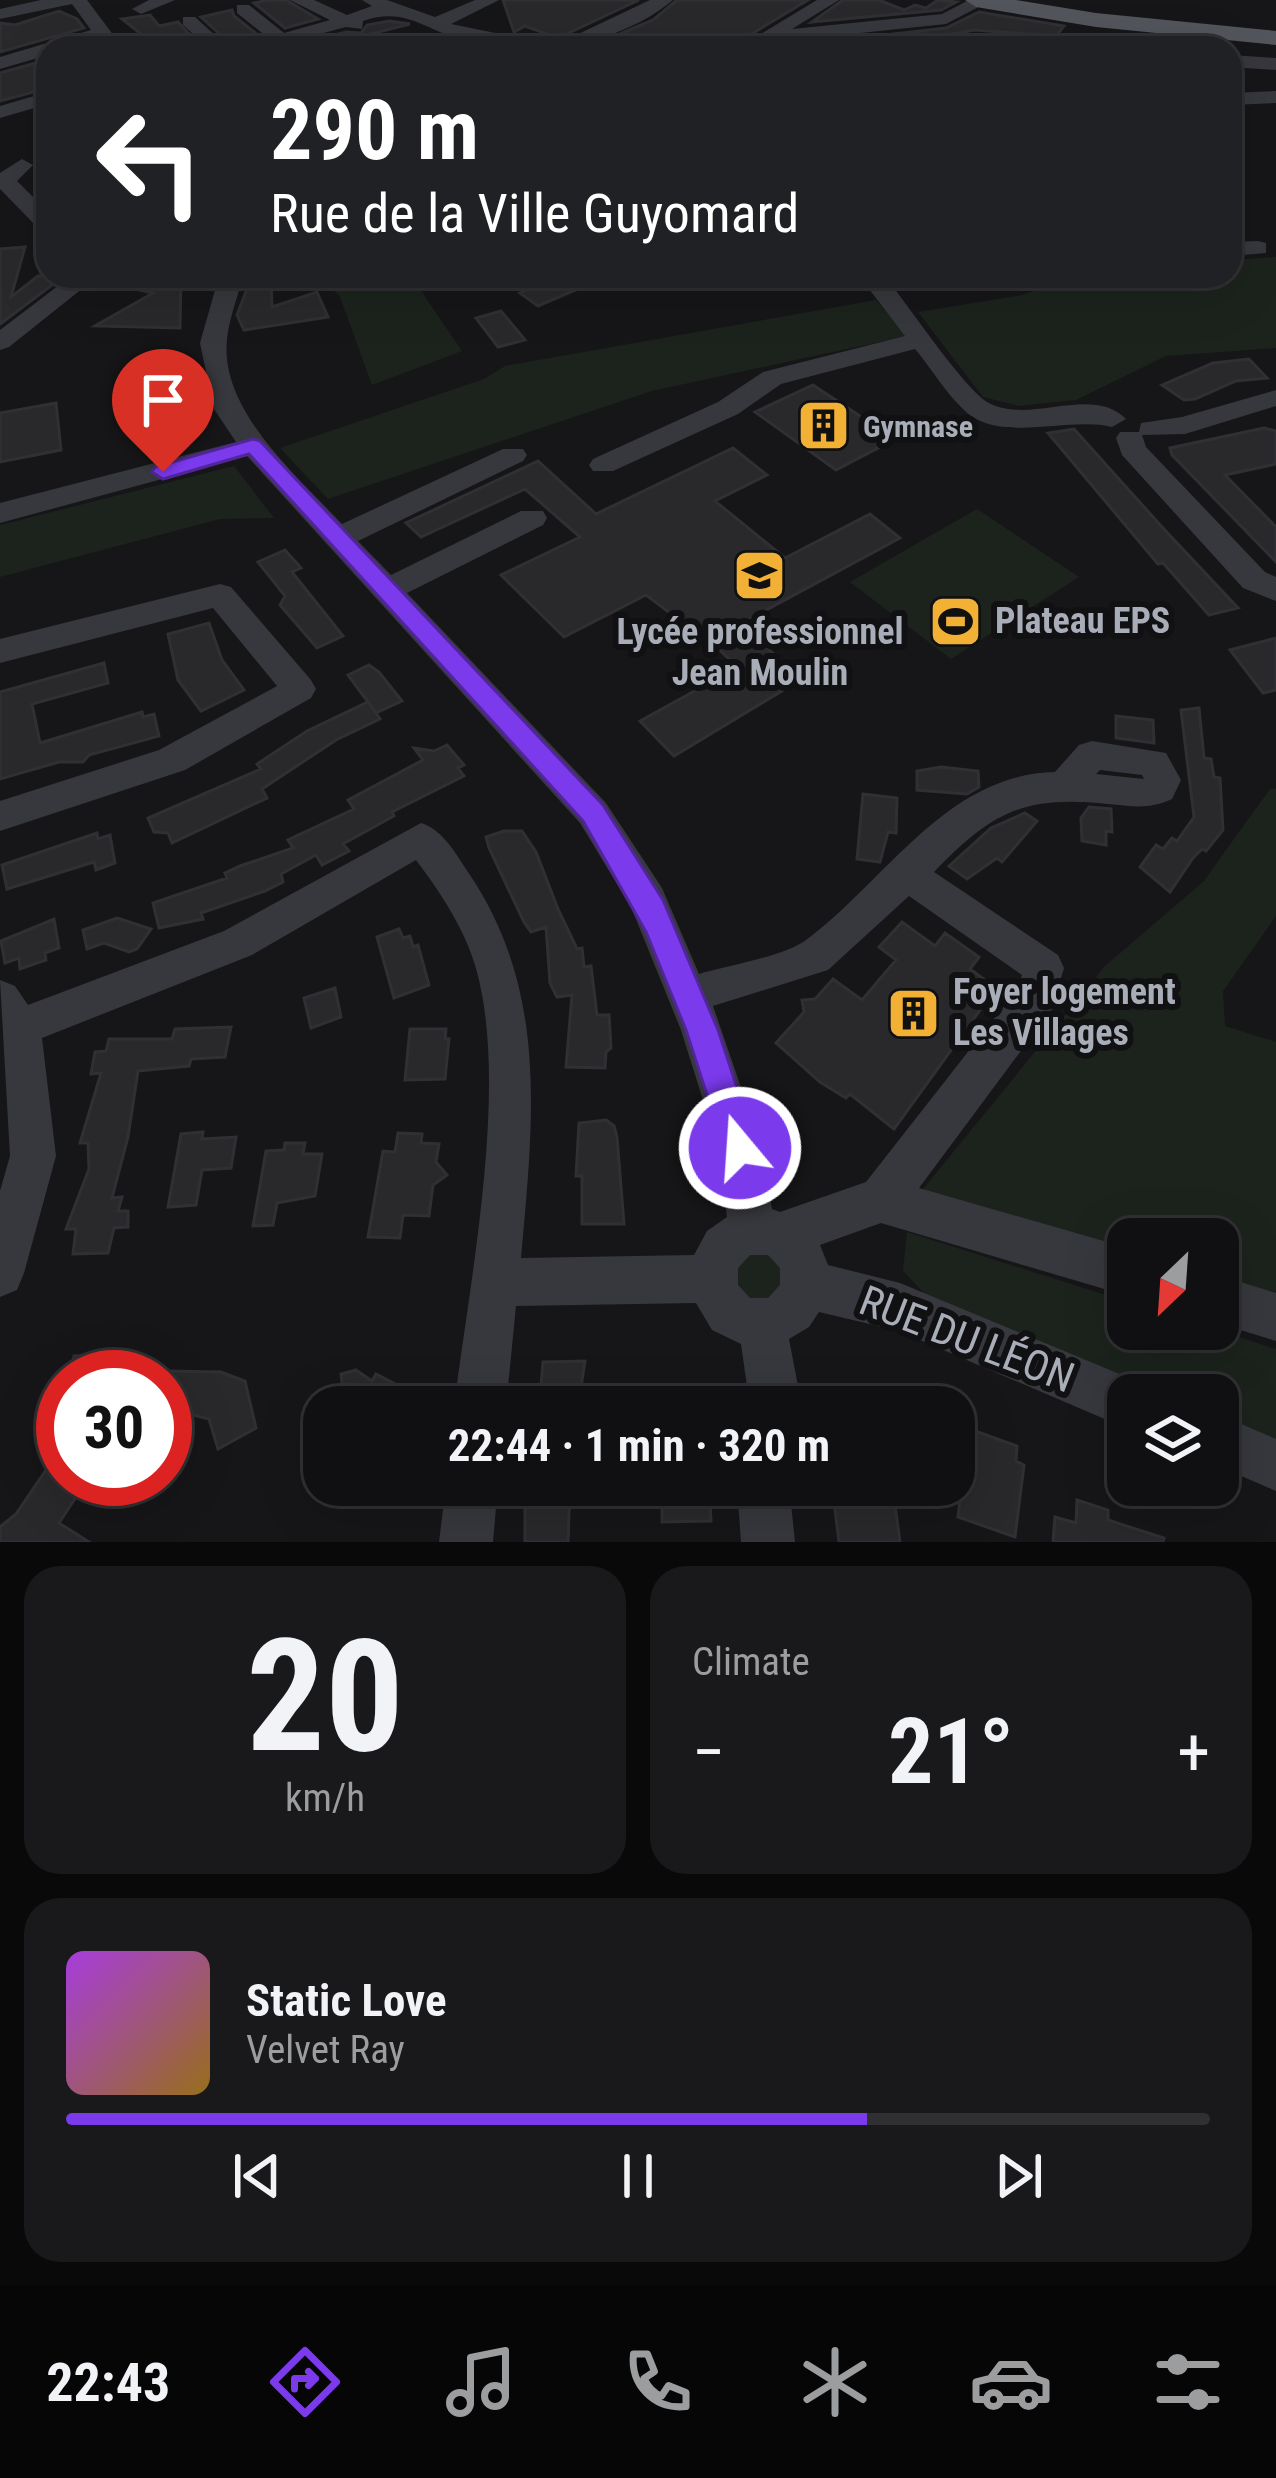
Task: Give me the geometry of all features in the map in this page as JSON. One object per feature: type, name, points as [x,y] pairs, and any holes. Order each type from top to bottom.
[{"type":"main road","points":[[979,1],[1096,20],[1276,38]]},
{"type":"street","points":[[0,14],[66,0]]},
{"type":"street","points":[[78,0],[105,36]]},
{"type":"street","points":[[141,9],[167,0],[179,2]]},
{"type":"street","points":[[299,0],[376,34]]},
{"type":"street","points":[[433,25],[490,0]]},
{"type":"street","points":[[588,36],[664,0]]},
{"type":"street","points":[[767,36],[830,0]]},
{"type":"street","points":[[776,36],[946,20],[979,1]]},
{"type":"street","points":[[292,36],[347,21],[379,3],[464,36]]},
{"type":"street","points":[[243,9],[277,36]]},
{"type":"street","points":[[189,21],[206,36]]},
{"type":"street","points":[[0,63],[36,52]]},
{"type":"street","points":[[1242,62],[1276,64]]},
{"type":"street","points":[[1242,98],[1276,97]]},
{"type":"street","points":[[1,110],[36,101]]},
{"type":"street","points":[[36,160],[12,161],[4,181],[36,213]]},
{"type":"street","points":[[1242,249],[1258,248]]},
{"type":"street","points":[[0,342],[70,288]]},
{"type":"street","points":[[228,288],[213,343],[228,409],[253,446],[593,813],[648,900],[688,995],[766,1233],[799,1256],[802,1296],[787,1317],[762,1324],[734,1315],[723,1304],[712,1279],[720,1250],[728,1240],[766,1233],[881,1200],[1107,1266]]},
{"type":"street","points":[[881,288],[976,408],[988,415],[1093,413],[1131,429],[1201,424],[1274,400]]},
{"type":"street","points":[[603,465],[728,408],[772,378],[922,339]]},
{"type":"street","points":[[1131,429],[1132,449],[1254,580],[1276,590]]},
{"type":"street","points":[[0,513],[253,446]]},
{"type":"street","points":[[340,537],[512,455]]},
{"type":"street","points":[[388,589],[532,518]]},
{"type":"street","points":[[0,651],[220,595],[299,688],[172,760],[0,817]]},
{"type":"street","points":[[688,995],[814,958],[938,841],[999,794],[1039,784],[1066,784]]},
{"type":"street","points":[[0,1273],[34,1156],[10,1013],[238,943],[421,838],[450,873],[484,937],[504,999],[507,1116],[482,1386]]},
{"type":"street","points":[[881,1200],[1036,996],[1044,968],[908,874]]},
{"type":"street","points":[[492,1282],[712,1279]]},
{"type":"street","name":"RUE DU LÉON","points":[[804,1284],[900,1307],[1107,1393]]},
{"type":"street","points":[[1239,1305],[1276,1316]]},
{"type":"street","points":[[762,1324],[772,1386]]},
{"type":"street","points":[[1239,1449],[1276,1465]]},
{"type":"street","points":[[466,1542],[470,1506]]},
{"type":"street","points":[[765,1506],[768,1542]]},
{"type":"shaded area","points":[[1276,257],[1276,348],[1166,356],[1076,400],[1019,406],[983,397],[918,312],[1042,288],[1242,288],[1242,259]]},
{"type":"shaded area","points":[[331,288],[419,288],[462,351],[372,385],[340,297]]},
{"type":"shaded area","points":[[876,300],[907,336],[652,391],[328,499],[280,448],[484,379],[505,366]]},
{"type":"shaded area","points":[[234,466],[274,518],[220,519],[0,577],[0,525]]},
{"type":"shaded area","name":"Plateau EPS","points":[[977,509],[1079,577],[951,659],[850,582]]},
{"type":"shaded area","points":[[1270,789],[1276,789],[1276,916],[1223,991],[1225,1026],[1276,1042],[1276,1293],[1239,1283],[1239,1218],[1107,1218],[1107,1246],[919,1194],[1105,966],[1203,882]]},
{"type":"shaded area","points":[[907,1232],[1107,1295],[1107,1350],[1239,1350],[1239,1337],[1276,1349],[1276,1443],[1239,1427],[1239,1374],[1112,1374],[927,1296],[903,1271]]},
{"type":"shaded area","points":[[762,1249],[782,1266],[780,1292],[757,1303],[735,1289],[733,1263]]},
{"type":"building","points":[[286,0],[318,19],[285,28],[254,3]]},
{"type":"building","points":[[503,0],[639,0],[562,36],[525,26],[514,32]]},
{"type":"building","points":[[677,0],[808,0],[748,36],[615,36],[653,20]]},
{"type":"building","points":[[843,0],[879,0],[904,10],[915,5],[926,8],[938,0],[956,2],[941,10],[812,22]]},
{"type":"building","points":[[232,10],[258,35],[222,36],[201,17]]},
{"type":"building","points":[[59,11],[84,28],[36,36],[36,42],[0,52],[0,23],[15,25]]},
{"type":"building","points":[[979,12],[1064,26],[1056,36],[975,30],[940,36],[876,36],[946,28]]},
{"type":"building","points":[[150,15],[159,26],[178,22],[191,36],[144,36],[122,19]]},
{"type":"building","points":[[410,24],[362,36],[331,36],[361,33],[367,25]]},
{"type":"building","points":[[36,63],[36,91],[0,101],[0,73]]},
{"type":"building","points":[[25,247],[11,297],[36,278],[36,288],[48,288],[0,324],[0,249]]},
{"type":"building","points":[[130,288],[181,288],[180,328],[95,326],[153,293]]},
{"type":"building","points":[[247,288],[271,288],[272,307],[317,292],[328,317],[244,330],[237,315]]},
{"type":"building","points":[[531,288],[580,288],[538,306],[520,293]]},
{"type":"building","points":[[501,311],[525,340],[498,347],[476,318]]},
{"type":"building","points":[[1249,359],[1267,378],[1236,381],[1184,400],[1162,385],[1213,363]]},
{"type":"building","points":[[155,366],[158,391],[130,395],[127,371]]},
{"type":"building","name":"Gymnase","points":[[813,385],[895,439],[836,470],[755,412]]},
{"type":"building","points":[[56,403],[61,450],[0,462],[0,413]]},
{"type":"building","points":[[1264,428],[1276,431],[1276,464],[1225,475],[1276,527],[1276,562],[1170,448]]},
{"type":"building","points":[[1074,429],[1238,608],[1209,615],[1163,563],[1158,564],[1048,433]]},
{"type":"building","points":[[733,448],[767,475],[715,501],[785,558],[870,514],[900,538],[742,623],[800,680],[674,756],[640,721],[738,667],[717,648],[646,595],[564,637],[501,575],[580,537],[525,489],[421,537],[406,523],[538,461],[596,514]]},
{"type":"building","points":[[285,550],[301,568],[292,572],[343,636],[317,648],[280,605],[285,596],[258,562]]},
{"type":"building","points":[[209,623],[222,660],[244,690],[201,711],[178,680],[168,634]]},
{"type":"building","points":[[1276,638],[1276,690],[1263,693],[1230,650]]},
{"type":"building","points":[[104,663],[108,683],[32,704],[40,743],[142,712],[143,717],[154,714],[159,736],[89,755],[83,762],[59,762],[0,779],[0,692]]},
{"type":"building","points":[[369,665],[402,701],[376,713],[348,675]]},
{"type":"building","points":[[368,702],[380,719],[336,740],[262,789],[267,798],[172,843],[168,833],[154,832],[148,818],[261,769],[257,764],[307,731]]},
{"type":"building","points":[[1199,708],[1204,758],[1211,759],[1214,777],[1220,778],[1223,830],[1206,851],[1202,849],[1193,858],[1170,892],[1140,867],[1156,845],[1163,849],[1172,838],[1177,841],[1194,817],[1181,710]]},
{"type":"building","points":[[1116,716],[1153,720],[1154,743],[1116,738]]},
{"type":"building","points":[[447,745],[464,765],[458,768],[464,776],[392,812],[394,816],[343,844],[349,851],[322,865],[316,855],[281,874],[283,882],[265,891],[201,913],[203,919],[159,928],[153,903],[227,878],[225,873],[240,866],[293,848],[288,840],[354,809],[348,800],[423,760],[414,748],[434,751]]},
{"type":"building","points":[[941,767],[978,771],[979,787],[967,794],[917,790],[917,771]]},
{"type":"building","points":[[863,794],[897,798],[896,833],[888,832],[880,862],[857,859]]},
{"type":"building","points":[[1089,807],[1111,809],[1112,832],[1106,831],[1106,845],[1082,841],[1081,818]]},
{"type":"building","points":[[1025,813],[1037,821],[1002,862],[997,858],[967,879],[949,866],[991,828]]},
{"type":"building","points":[[522,831],[536,852],[577,949],[582,948],[584,967],[591,966],[597,1015],[609,1015],[611,1048],[606,1052],[605,1068],[566,1067],[572,995],[557,997],[550,983],[546,927],[531,932],[489,848],[486,837]]},
{"type":"building","points":[[97,833],[98,839],[110,835],[115,863],[96,870],[94,862],[7,889],[2,865]]},
{"type":"building","points":[[117,918],[151,929],[137,949],[129,952],[104,943],[87,949],[83,930]]},
{"type":"building","points":[[54,919],[59,948],[45,953],[46,960],[20,969],[19,958],[5,963],[1,941]]},
{"type":"building","name":"Foyer logement Les Villages","points":[[902,922],[935,946],[945,933],[979,957],[970,969],[996,988],[894,1129],[850,1094],[846,1098],[820,1082],[776,1043],[804,1012],[802,1000],[815,999],[833,979],[862,1000],[896,960],[879,947]]},
{"type":"building","points":[[399,929],[403,938],[410,936],[413,947],[418,945],[429,985],[394,998],[377,937]]},
{"type":"building","points":[[335,988],[341,1017],[311,1028],[304,998]]},
{"type":"building","points":[[231,1027],[225,1057],[138,1071],[112,1198],[122,1197],[118,1211],[128,1211],[128,1227],[114,1228],[108,1253],[73,1254],[76,1229],[66,1229],[89,1169],[88,1143],[80,1143],[101,1073],[91,1074],[95,1052],[106,1051],[109,1039],[172,1039],[175,1029]]},
{"type":"building","points":[[410,1029],[446,1029],[445,1079],[405,1080]]},
{"type":"building","points":[[606,1120],[617,1137],[624,1224],[582,1224],[582,1176],[576,1176],[579,1123]]},
{"type":"building","points":[[203,1132],[202,1139],[236,1137],[231,1168],[202,1170],[196,1205],[168,1207],[181,1134]]},
{"type":"building","points":[[398,1133],[422,1134],[421,1143],[439,1144],[436,1162],[447,1175],[433,1185],[429,1216],[403,1215],[400,1238],[368,1237],[383,1151],[395,1152]]},
{"type":"building","points":[[285,1143],[305,1143],[303,1154],[322,1154],[315,1196],[277,1203],[273,1225],[253,1226],[266,1151],[284,1150]]},
{"type":"building","points":[[585,1361],[581,1386],[541,1386],[543,1362]]},
{"type":"building","points":[[356,1370],[372,1381],[376,1374],[397,1386],[342,1386],[341,1374]]},
{"type":"building","points":[[192,1371],[221,1372],[245,1381],[256,1428],[218,1449],[209,1419],[192,1415]]},
{"type":"building","points":[[975,1431],[1017,1446],[1016,1461],[1024,1465],[1015,1537],[958,1517],[959,1506],[975,1506]]},
{"type":"building","points":[[36,1485],[36,1506],[70,1506],[59,1523],[89,1542],[0,1542],[0,1527],[16,1514]]},
{"type":"building","points":[[1077,1500],[1108,1510],[1108,1520],[1164,1538],[1163,1542],[1053,1542],[1055,1517],[1076,1523]]},
{"type":"building","points":[[525,1506],[569,1506],[568,1542],[525,1542]]},
{"type":"building","points":[[662,1506],[710,1506],[711,1521],[662,1522]]},
{"type":"building","points":[[835,1506],[895,1506],[900,1542],[839,1542]]},
{"type":"place","name":"Gymnase","points":[[824,426]]},
{"type":"place","name":"Lycée professionnel Jean Moulin","points":[[760,576]]},
{"type":"place","name":"Plateau EPS","points":[[956,621]]},
{"type":"place","name":"Foyer logement Les Villages","points":[[914,1013]]},
{"type":"route","points":[[163,472],[253,446],[593,813],[648,900],[702,1030],[740,1148]]}]
